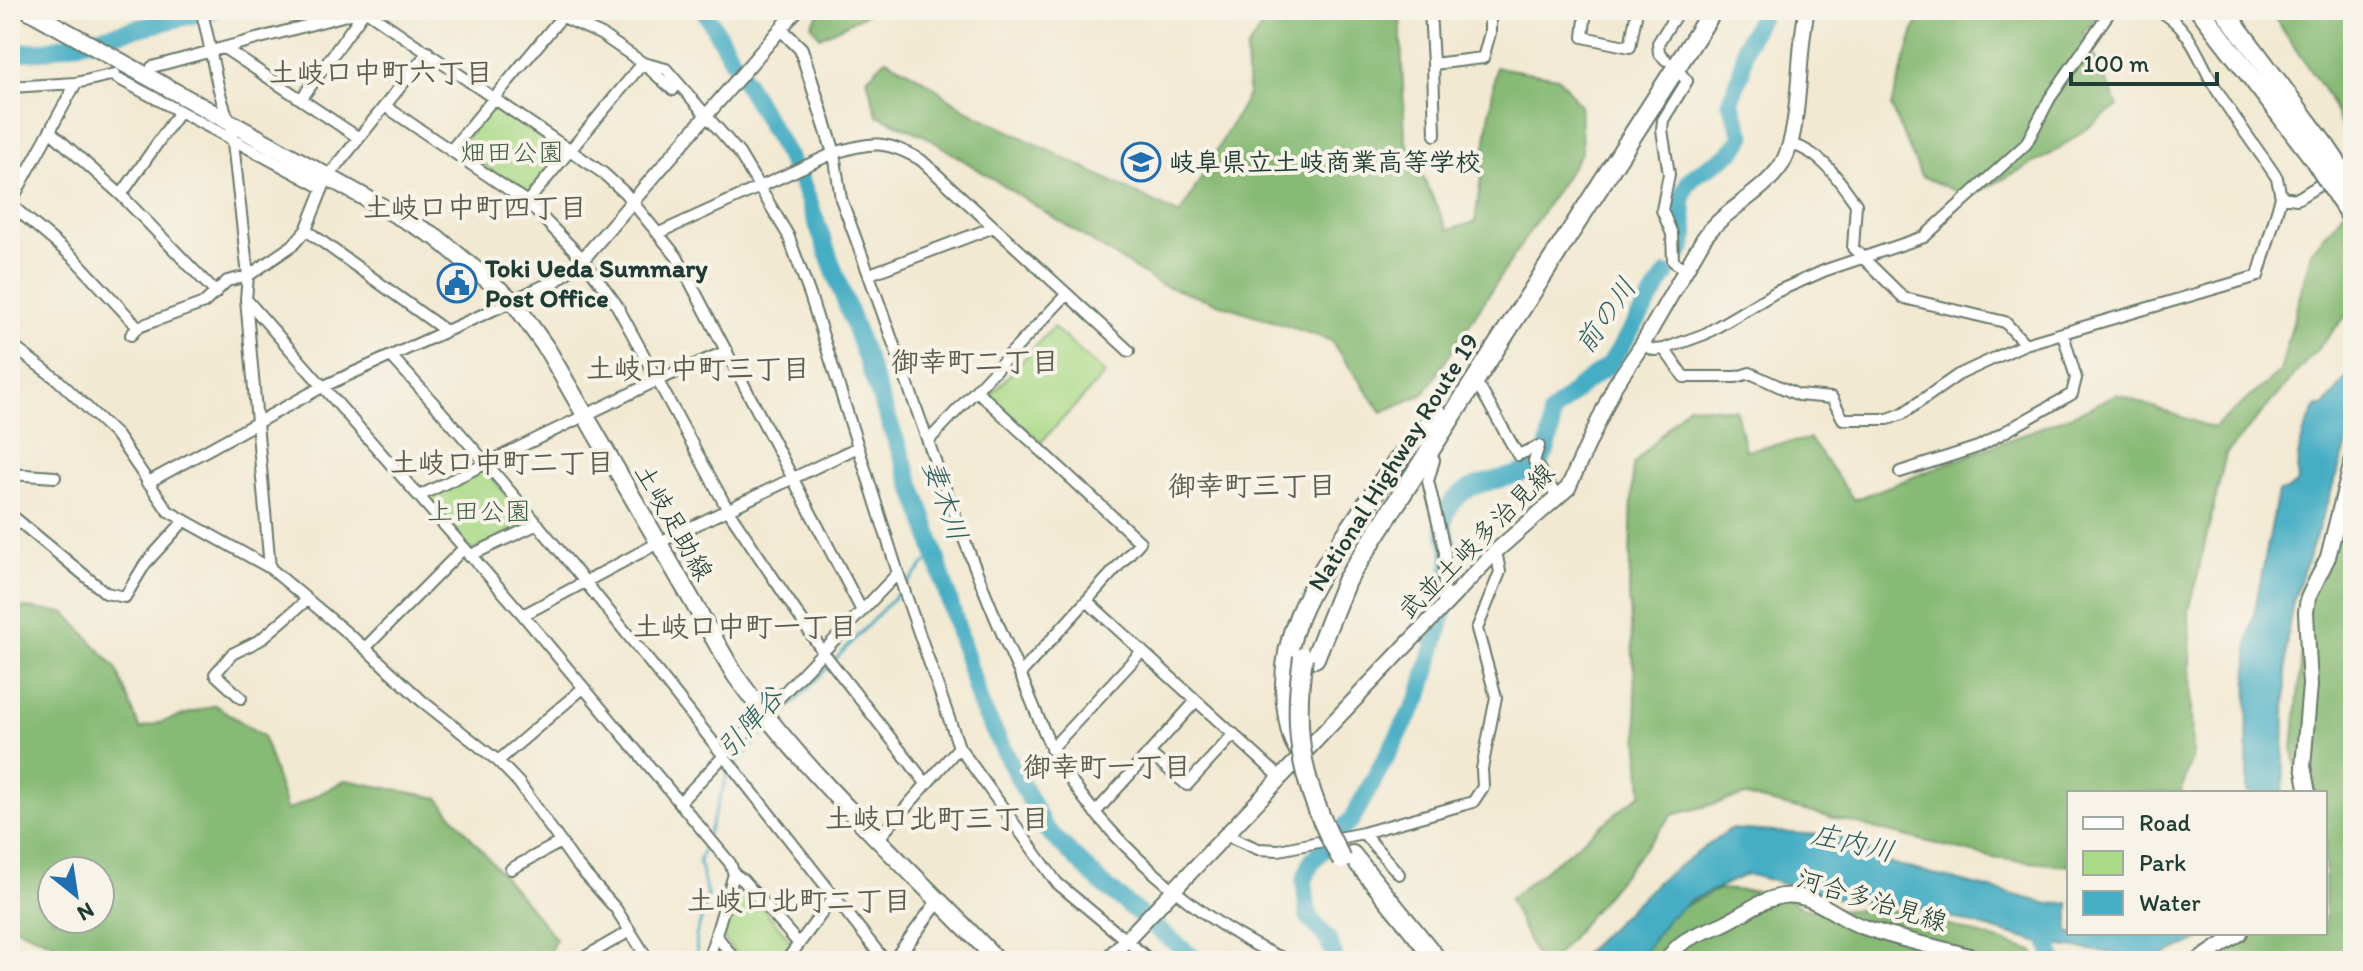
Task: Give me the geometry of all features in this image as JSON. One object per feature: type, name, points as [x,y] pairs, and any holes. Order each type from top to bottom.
[{"type":"highway","name":"National Highway Route 19","points":[[1309,658],[1346,581],[1671,64],[1698,10]]},
{"type":"highway","name":"National Highway Route 19","points":[[1423,961],[1347,858],[1322,794],[1309,736],[1309,658],[1320,608],[1336,577],[1438,414],[1671,64],[1713,10]]},
{"type":"highway","points":[[2200,10],[2353,187]]},
{"type":"highway","points":[[2224,10],[2319,151],[2353,220]]},
{"type":"highway","points":[[1302,753],[1294,745],[1284,699],[1289,646],[1306,594],[1406,447],[1438,414]]},
{"type":"highway","name":"National Highway Route 19","points":[[1347,858],[1438,961]]},
{"type":"main road","name":"土岐足助線","points":[[28,10],[118,70],[324,182],[436,237],[513,301],[547,349],[735,675],[763,714],[998,961]]},
{"type":"main road","name":"武並土岐多治見線","points":[[1106,961],[1496,551],[1574,480],[1606,401],[1716,222],[1772,177],[1790,144],[1807,10]]},
{"type":"main road","points":[[2308,791],[2303,766],[2310,685],[2306,612],[2308,598],[2328,557],[2353,458]]},
{"type":"main road","name":"河合多治見線","points":[[1667,961],[1680,944],[1694,935],[1718,927],[1749,906],[1785,895],[1829,906],[1860,926],[1986,961]]},
{"type":"main road","points":[[2198,961],[2237,935]]},
{"type":"street","points":[[201,10],[209,37],[218,49],[302,98],[359,138]]},
{"type":"street","points":[[302,98],[365,10]]},
{"type":"street","points":[[152,67],[365,10],[603,173],[632,202],[677,257],[862,611]]},
{"type":"street","points":[[548,10],[564,14],[643,63],[673,90]]},
{"type":"street","points":[[147,483],[322,387],[443,329],[552,283],[583,259],[712,113],[797,10]]},
{"type":"street","points":[[1430,10],[1435,135]]},
{"type":"street","points":[[1433,64],[1483,58],[1490,33],[1490,10]]},
{"type":"street","points":[[1586,10],[1583,37],[1630,47],[1637,10]]},
{"type":"street","points":[[1679,10],[1658,43],[1659,53],[1687,81],[1663,120],[1663,145],[1669,174],[1662,210],[1672,234],[1673,261],[1686,270]]},
{"type":"street","points":[[1642,345],[1664,349],[1705,334],[1776,292],[1924,237],[2019,152],[2098,24],[2111,10]]},
{"type":"street","points":[[1664,349],[1684,377],[1736,377],[1750,373],[1798,395],[1832,398],[1843,419],[1888,419],[1910,410],[1920,398],[1958,375],[2025,344],[2258,276],[2281,197],[2277,178],[2210,78],[2201,55],[2187,34],[2158,10]]},
{"type":"street","points":[[451,150],[564,14]]},
{"type":"street","points":[[782,30],[801,49],[841,199],[998,628],[1051,749],[1095,813],[1174,890],[1252,946],[1290,961]]},
{"type":"street","points":[[218,49],[248,276],[246,299],[270,568]]},
{"type":"street","points":[[76,83],[10,204],[74,258],[134,331],[198,305],[227,281],[248,276],[283,254],[306,230],[324,182],[428,52]]},
{"type":"street","points":[[643,63],[666,69],[712,113],[764,187],[793,250],[898,573],[959,747],[1057,883],[1151,961]]},
{"type":"street","points":[[527,202],[643,63]]},
{"type":"street","points":[[10,87],[76,83],[118,70],[180,111],[231,132]]},
{"type":"street","points":[[385,106],[527,202],[583,259],[616,304],[728,510],[823,652],[925,782]]},
{"type":"street","points":[[121,195],[180,111]]},
{"type":"street","points":[[51,132],[121,195],[216,293]]},
{"type":"street","points":[[659,233],[829,155],[877,142],[898,147],[921,160],[1129,351]]},
{"type":"street","points":[[1790,144],[1807,148],[1827,165],[1856,204],[1853,248],[1904,298],[2005,322],[2025,344]]},
{"type":"street","points":[[2281,197],[2297,199],[2353,164]]},
{"type":"street","points":[[870,274],[994,227]]},
{"type":"street","points":[[306,230],[443,329]]},
{"type":"street","points":[[929,440],[1067,294]]},
{"type":"street","points":[[246,299],[523,615],[730,863],[734,874],[743,880],[799,944]]},
{"type":"street","points":[[1900,472],[1978,447],[2072,394],[2076,378],[2063,334]]},
{"type":"street","points":[[1443,606],[1445,552],[1428,473],[1503,348],[1497,343]]},
{"type":"street","points":[[10,344],[58,380],[117,436],[168,511],[270,568],[422,701],[498,761],[519,783],[649,961]]},
{"type":"street","points":[[419,496],[658,380],[727,351]]},
{"type":"street","points":[[391,356],[489,463],[586,581],[885,961]]},
{"type":"street","points":[[1480,388],[1518,455],[1539,446],[1536,464],[1557,497]]},
{"type":"street","points":[[977,391],[1140,542],[1020,674]]},
{"type":"street","points":[[523,615],[658,543],[858,447]]},
{"type":"street","points":[[10,474],[55,477]]},
{"type":"street","points":[[10,514],[106,593],[125,597],[145,564],[184,521]]},
{"type":"street","points":[[365,648],[466,553],[538,524]]},
{"type":"street","points":[[1226,835],[1268,850],[1334,840],[1473,802],[1483,787],[1482,769],[1496,697],[1477,629],[1500,572],[1496,551]]},
{"type":"street","points":[[679,803],[898,573]]},
{"type":"street","points":[[241,698],[215,674],[232,654],[260,640],[307,600]]},
{"type":"street","points":[[1088,602],[1280,777]]},
{"type":"street","points":[[1051,749],[1142,651]]},
{"type":"street","points":[[498,761],[582,689]]},
{"type":"street","points":[[1095,813],[1196,701]]},
{"type":"street","points":[[1149,753],[1187,785],[1234,734]]},
{"type":"street","points":[[879,838],[925,782],[959,747]]},
{"type":"street","points":[[1363,833],[1399,874]]},
{"type":"street","points":[[511,869],[561,842]]},
{"type":"street","points":[[710,959],[734,874]]},
{"type":"street","points":[[786,961],[834,897]]},
{"type":"street","points":[[894,961],[939,900]]},
{"type":"street","points":[[578,961],[630,931]]},
{"type":"street","points":[[716,935],[736,961]]},
{"type":"green space","points":[[823,10],[875,10],[820,37],[811,24]]},
{"type":"green space","points":[[1272,10],[1400,10],[1405,139],[1448,230],[1475,222],[1496,67],[1558,77],[1580,105],[1582,151],[1424,394],[1382,412],[1330,340],[1159,284],[925,136],[877,115],[867,78],[886,59],[924,80],[964,109],[1180,215],[1248,95],[1246,51]]},
{"type":"green space","points":[[1927,10],[2105,10],[2083,33],[2118,106],[2053,153],[1969,197],[1921,176],[1891,107],[1915,27]]},
{"type":"green space","points":[[2276,10],[2353,10],[2353,150],[2328,97],[2274,17]]},
{"type":"green space","name":"畑田公園","points":[[493,106],[563,152],[529,196],[460,150],[460,146]]},
{"type":"green space","points":[[2353,201],[2353,308],[2226,454],[2189,611],[2192,757],[2182,791],[2067,791],[2067,866],[1993,858],[1745,796],[1672,815],[1552,961],[1538,961],[1509,899],[1642,793],[1629,593],[1633,465],[1688,405],[1736,410],[1745,450],[1810,439],[1854,500],[2080,412],[2116,394],[2213,428],[2280,372],[2311,252]]},
{"type":"green space","points":[[1053,327],[1105,374],[1041,442],[990,396]]},
{"type":"green space","points":[[2353,455],[2353,961],[2196,961],[2227,935],[2327,935],[2327,791],[2302,791],[2293,751],[2307,596]]},
{"type":"green space","name":"上田公園","points":[[483,468],[531,521],[472,551],[424,496]]},
{"type":"green space","points":[[10,606],[66,613],[116,668],[140,729],[215,705],[263,736],[287,811],[346,780],[438,798],[556,939],[545,961],[95,961],[10,925]]},
{"type":"green space","points":[[738,884],[742,884],[792,942],[781,961],[741,961],[722,936]]},
{"type":"green space","points":[[1719,889],[1779,893],[1804,909],[1902,911],[2033,951],[2037,961],[1635,961],[1653,922]]},
{"type":"water","points":[[2353,350],[2353,428],[2293,602],[2287,636],[2283,791],[2247,791],[2248,645],[2278,492],[2287,491],[2298,482],[2299,453],[2307,425],[2316,407],[2325,405],[2347,377]]},
{"type":"water","points":[[1730,829],[1837,836],[1886,862],[2049,904],[2067,903],[2067,935],[2211,935],[2154,959],[2041,943],[1910,906],[1843,900],[1747,874],[1692,900],[1669,918],[1638,961],[1576,961],[1657,882]]},
{"type":"waterway","name":"妻木川","points":[[10,53],[42,51],[214,10]]},
{"type":"waterway","name":"妻木川","points":[[704,10],[801,180],[925,520],[981,706],[1044,827],[1100,882],[1197,961]]},
{"type":"waterway","name":"前の川","points":[[1681,251],[1685,235],[1682,201],[1687,185],[1692,178],[1731,152],[1743,136],[1730,101],[1741,73],[1746,44],[1764,10]]},
{"type":"waterway","name":"前の川","points":[[1448,583],[1450,556],[1444,521],[1456,499],[1471,488],[1525,471],[1540,461],[1549,443],[1551,414],[1579,387],[1609,365],[1666,275]]},
{"type":"waterway","name":"引陣谷","points":[[907,584],[933,555]]},
{"type":"waterway","name":"引陣谷","points":[[778,720],[902,589]]},
{"type":"waterway","name":"前の川","points":[[1336,961],[1328,940],[1308,916],[1304,881],[1312,861],[1352,819],[1420,696],[1443,615]]},
{"type":"waterway","name":"引陣谷","points":[[708,834],[728,773],[770,729]]},
{"type":"waterway","name":"引陣谷","points":[[697,961],[696,935],[708,899],[699,861],[706,841]]},
{"type":"waterway","points":[[2054,925],[2048,940],[2054,961]]},
{"type":"place","name":"岐阜県立土岐商業高等学校","points":[[1141,162]]},
{"type":"place","name":"Toki Ueda Summary Post Office","points":[[457,283]]},
{"type":"district","name":"土岐口中町六丁目","points":[[381,72]]},
{"type":"district","name":"土岐口中町四丁目","points":[[475,207]]},
{"type":"district","name":"御幸町二丁目","points":[[975,361]]},
{"type":"district","name":"土岐口中町三丁目","points":[[698,368]]},
{"type":"district","name":"土岐口中町二丁目","points":[[502,462]]},
{"type":"district","name":"御幸町三丁目","points":[[1252,485]]},
{"type":"district","name":"土岐口中町一丁目","points":[[745,626]]},
{"type":"district","name":"御幸町一丁目","points":[[1107,766]]},
{"type":"district","name":"土岐口北町三丁目","points":[[937,818]]},
{"type":"district","name":"土岐口北町二丁目","points":[[799,900]]},
{"type":"water label","name":"庄内川","points":[[1853,842]]}]
